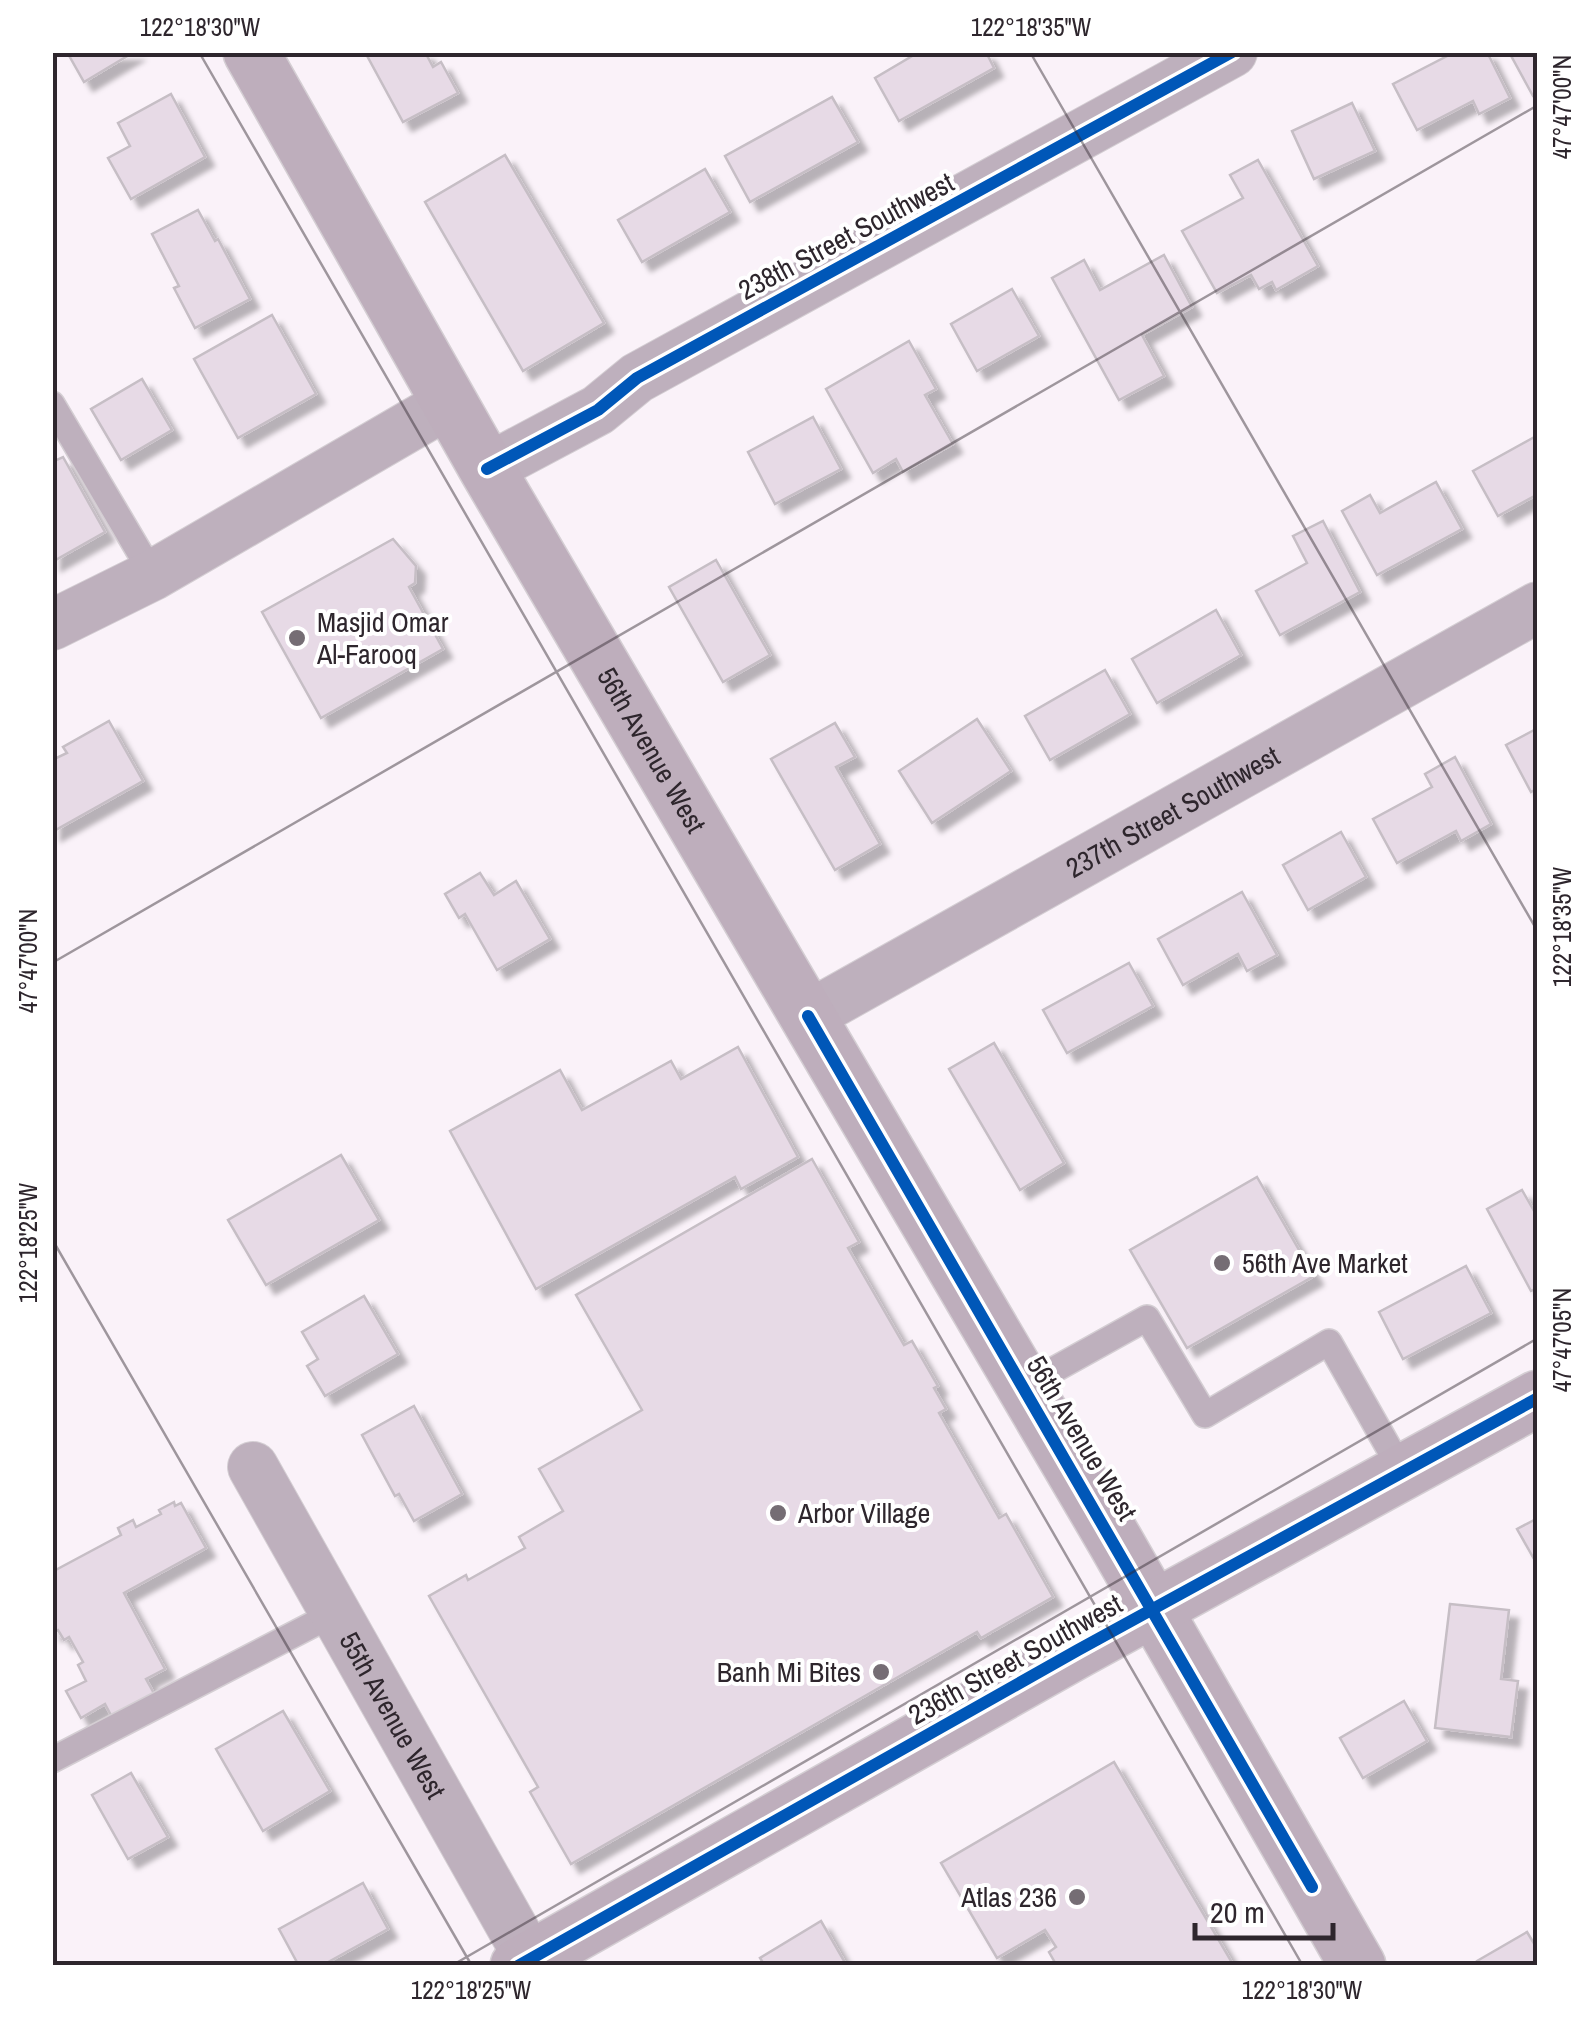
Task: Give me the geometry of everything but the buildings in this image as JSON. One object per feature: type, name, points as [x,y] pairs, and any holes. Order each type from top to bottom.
[{"type":"main road","name":"56th Avenue West","points":[[251,52],[487,469],[1358,1966]]},
{"type":"main road","name":"236th Street Southwest","points":[[527,1963],[1538,1398]]},
{"type":"street","name":"238th Street Southwest","points":[[487,469],[598,410],[637,378],[1232,52]]},
{"type":"street","points":[[52,625],[153,575],[449,403]]},
{"type":"street","name":"237th Street Southwest","points":[[808,1016],[1538,607]]},
{"type":"street","name":"55th Avenue West","points":[[252,1467],[527,1963]]},
{"type":"lane","points":[[52,404],[60,432],[153,575]]},
{"type":"lane","points":[[1023,1387],[1147,1318],[1205,1414],[1329,1342],[1403,1474]]},
{"type":"lane","points":[[52,1760],[335,1613]]},
{"type":"cycle path","points":[[487,469],[598,410],[637,378],[1232,52]]},
{"type":"cycle path","points":[[808,1016],[1312,1887]]},
{"type":"cycle path","points":[[518,1966],[1078,1650],[1538,1398]]},
{"type":"place","name":"Masjid Omar Al-Farooq","points":[[297,638]]},
{"type":"place","name":"56th Ave Market","points":[[1222,1263]]},
{"type":"place","name":"Arbor Village","points":[[778,1513]]},
{"type":"place","name":"Banh Mi Bites","points":[[881,1672]]},
{"type":"place","name":"Atlas 236","points":[[1077,1897]]}]
